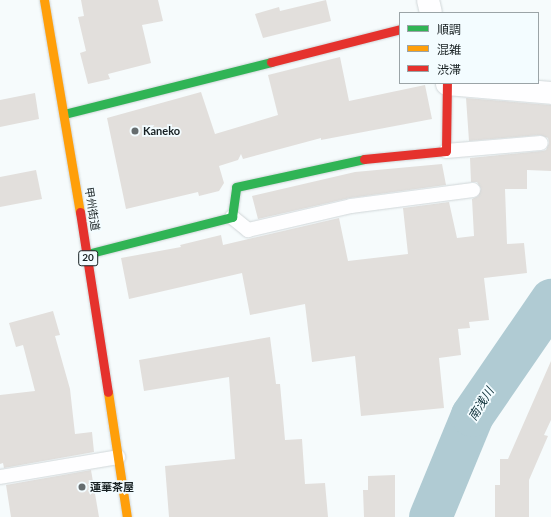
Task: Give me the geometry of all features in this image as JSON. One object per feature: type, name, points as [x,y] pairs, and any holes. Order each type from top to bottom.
[{"type":"main road","name":"甲州街道","points":[[44,0],[87,254],[127,517]]},
{"type":"main road","points":[[64,114],[399,29]]},
{"type":"main road","points":[[87,254],[232,217],[236,187],[353,160],[446,150],[447,84]]},
{"type":"street","points":[[428,0],[431,12]]},
{"type":"street","points":[[447,84],[551,93]]},
{"type":"lane","points":[[446,150],[541,143]]},
{"type":"lane","points":[[232,217],[243,228],[256,229],[351,206],[473,190]]},
{"type":"lane","points":[[0,477],[118,457]]},
{"type":"building","points":[[81,0],[158,0],[163,21],[142,25],[151,63],[108,74],[110,79],[88,84],[80,53],[86,51],[78,17],[84,16]]},
{"type":"building","points":[[326,0],[331,21],[263,38],[255,14],[279,7],[280,11]]},
{"type":"building","points":[[340,57],[349,101],[425,85],[432,119],[321,140],[321,138],[243,159],[241,154],[238,160],[219,166],[224,183],[219,191],[199,196],[198,192],[126,209],[107,118],[201,92],[215,134],[278,115],[268,75]]},
{"type":"building","points":[[35,93],[39,119],[0,127],[0,100]]},
{"type":"building","points":[[466,98],[551,105],[551,171],[527,170],[527,189],[505,189],[507,244],[524,243],[527,273],[484,278],[489,320],[469,322],[470,328],[458,329],[461,355],[439,358],[444,408],[361,416],[355,356],[312,362],[305,304],[250,315],[242,273],[129,299],[121,258],[181,247],[180,245],[221,235],[223,245],[339,218],[348,261],[408,254],[403,208],[449,202],[457,238],[474,236],[472,199],[478,196],[481,189],[477,182],[471,182],[470,158],[542,151],[546,150],[549,143],[548,138],[540,135],[469,141]]},
{"type":"building","points":[[442,164],[446,185],[350,198],[258,219],[252,196],[355,172]]},
{"type":"building","points":[[36,170],[42,199],[0,207],[0,177]]},
{"type":"building","points":[[53,311],[60,335],[55,336],[70,389],[75,434],[92,432],[94,452],[4,468],[3,463],[0,464],[0,395],[35,391],[23,345],[16,347],[9,323]]},
{"type":"building","points":[[270,337],[276,384],[280,384],[285,440],[302,439],[305,484],[325,483],[328,517],[169,517],[165,466],[235,459],[229,377],[144,391],[139,360]]},
{"type":"building","points":[[551,361],[551,420],[544,435],[548,436],[529,480],[529,517],[495,517],[495,485],[500,485],[500,459],[508,459]]},
{"type":"building","points":[[91,470],[99,517],[11,517],[6,485]]},
{"type":"building","points":[[395,475],[395,517],[364,517],[363,490],[368,490],[368,476]]},
{"type":"waterway","name":"南浅川","points":[[430,517],[472,415],[551,300]]},
{"type":"traffic: fast","points":[[64,114],[271,62]]},
{"type":"traffic: fast","points":[[87,254],[232,217],[236,187],[364,159]]},
{"type":"traffic: slow","points":[[44,0],[80,212]]},
{"type":"traffic: slow","points":[[108,392],[127,517]]},
{"type":"traffic: jam","points":[[271,62],[399,29]]},
{"type":"traffic: jam","points":[[364,159],[446,151],[447,84]]},
{"type":"traffic: jam","points":[[80,212],[108,392]]},
{"type":"place","name":"Kaneko","points":[[135,131]]},
{"type":"place","name":"蓮華茶屋","points":[[82,487]]}]
